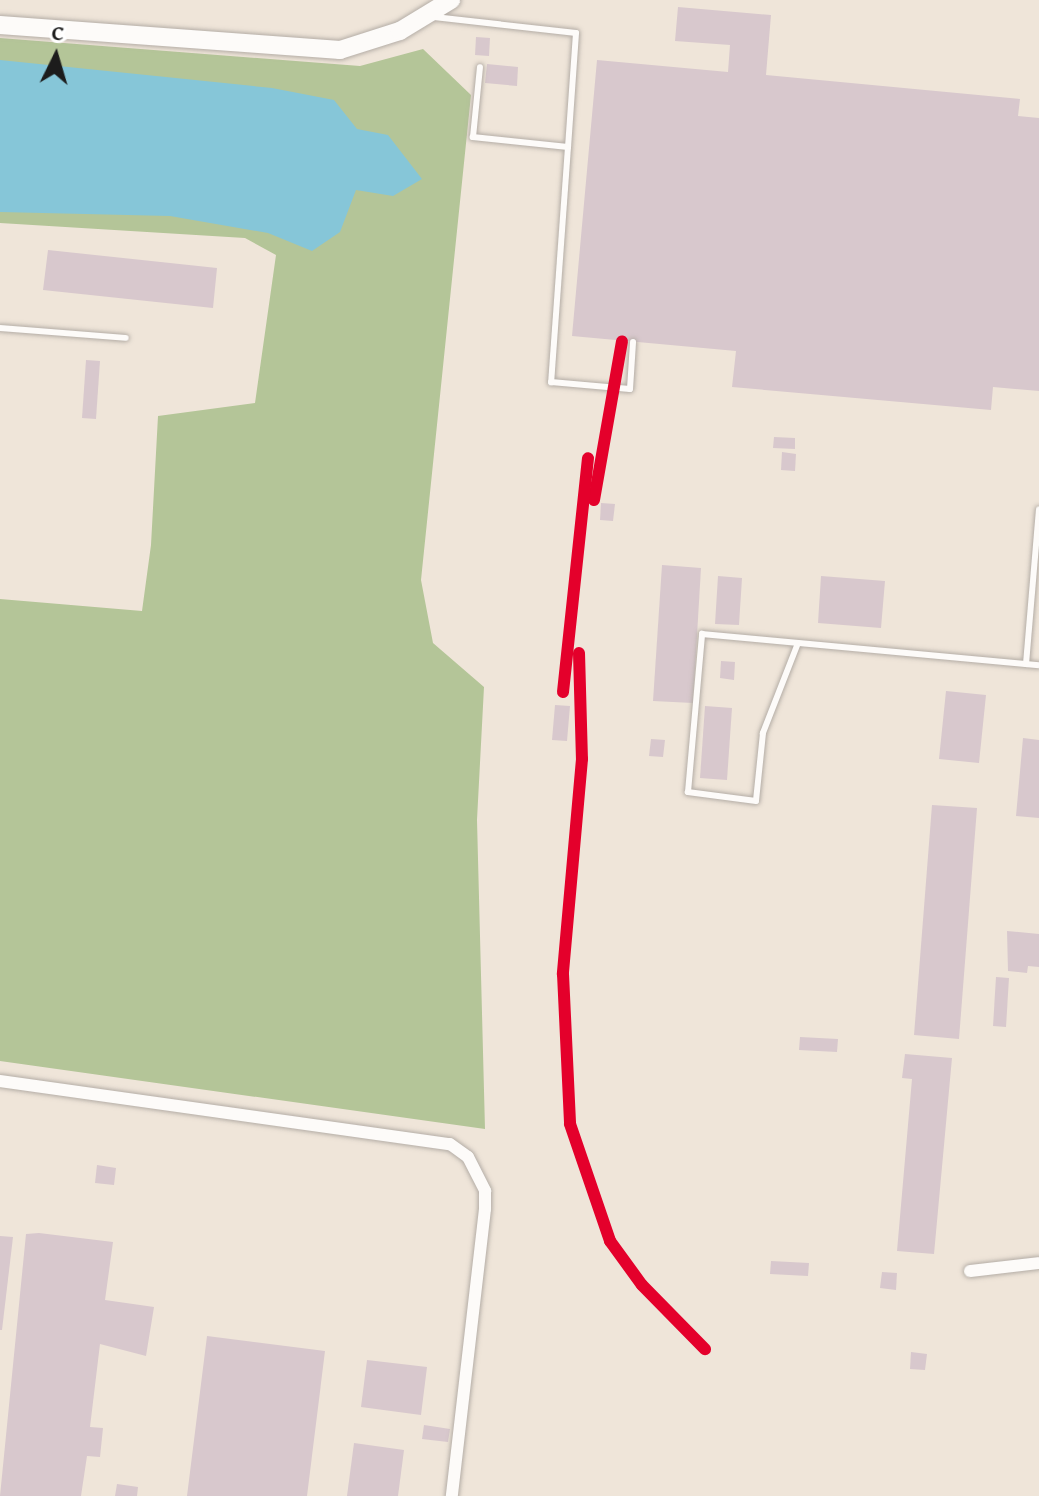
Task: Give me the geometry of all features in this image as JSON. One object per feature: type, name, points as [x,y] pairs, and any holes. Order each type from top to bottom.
[{"type":"street","points":[[0,25],[340,50],[400,31],[451,0]]},
{"type":"street","points":[[0,1081],[450,1144],[468,1157],[485,1191],[485,1209],[452,1496]]},
{"type":"street","points":[[970,1271],[1039,1263]]},
{"type":"lane","points":[[426,16],[576,33],[551,382],[630,389],[633,342]]},
{"type":"lane","points":[[480,67],[473,137],[568,147]]},
{"type":"lane","points":[[0,328],[126,338]]},
{"type":"lane","points":[[1026,664],[1039,510]]},
{"type":"lane","points":[[798,643],[763,733],[756,801],[688,792],[702,634],[1039,665]]},
{"type":"green space","points":[[0,38],[360,66],[423,49],[471,95],[421,580],[433,643],[484,687],[477,820],[485,1129],[0,1061],[0,599],[142,611],[151,545],[158,416],[255,403],[276,255],[245,238],[0,223]]},
{"type":"water","points":[[0,60],[272,88],[334,100],[357,129],[388,135],[422,179],[393,196],[356,190],[340,232],[312,251],[268,233],[170,216],[0,212]]},
{"type":"building","points":[[678,7],[771,15],[766,75],[1020,99],[1018,116],[1039,118],[1039,391],[993,387],[991,410],[732,387],[736,351],[572,336],[597,60],[728,72],[730,45],[675,41]]},
{"type":"building","points":[[476,37],[490,38],[489,56],[475,55]]},
{"type":"building","points":[[487,64],[518,67],[517,86],[485,83]]},
{"type":"building","points":[[48,250],[217,268],[213,308],[43,290]]},
{"type":"building","points":[[86,360],[100,361],[96,419],[82,418]]},
{"type":"building","points":[[774,437],[795,438],[795,449],[773,448]]},
{"type":"building","points":[[782,452],[796,454],[795,471],[781,470]]},
{"type":"building","points":[[601,503],[615,504],[613,521],[600,520]]},
{"type":"building","points":[[662,565],[701,568],[693,703],[653,701]]},
{"type":"building","points":[[718,576],[742,578],[739,625],[715,624]]},
{"type":"building","points":[[821,576],[885,581],[881,628],[818,623]]},
{"type":"building","points":[[721,661],[735,662],[734,680],[720,678]]},
{"type":"building","points":[[946,691],[986,695],[979,763],[939,759]]},
{"type":"building","points":[[555,705],[570,706],[567,741],[552,740]]},
{"type":"building","points":[[705,706],[732,708],[727,780],[700,778]]},
{"type":"building","points":[[1023,738],[1039,740],[1039,818],[1016,816]]},
{"type":"building","points":[[651,739],[665,740],[663,757],[649,756]]},
{"type":"building","points":[[932,805],[977,808],[959,1039],[914,1035]]},
{"type":"building","points":[[1007,931],[1039,934],[1039,967],[1028,966],[1027,973],[1008,971]]},
{"type":"building","points":[[996,977],[1009,978],[1006,1027],[993,1026]]},
{"type":"building","points":[[800,1037],[838,1039],[837,1052],[799,1050]]},
{"type":"building","points":[[905,1054],[952,1058],[934,1254],[897,1251],[912,1079],[902,1078]]},
{"type":"building","points":[[97,1165],[116,1168],[114,1185],[95,1183]]},
{"type":"building","points":[[26,1234],[113,1242],[105,1300],[154,1307],[146,1356],[100,1344],[90,1427],[103,1428],[100,1457],[87,1456],[81,1496],[0,1496]]},
{"type":"building","points":[[0,1236],[13,1237],[2,1330],[0,1330]]},
{"type":"building","points":[[771,1261],[809,1263],[808,1276],[770,1274]]},
{"type":"building","points":[[882,1272],[897,1273],[896,1290],[880,1288]]},
{"type":"building","points":[[207,1336],[325,1351],[307,1496],[187,1496]]},
{"type":"building","points":[[911,1352],[927,1354],[925,1370],[910,1369]]},
{"type":"building","points":[[367,1360],[427,1367],[421,1415],[361,1407]]},
{"type":"building","points":[[424,1425],[450,1429],[448,1442],[422,1439]]},
{"type":"building","points":[[354,1443],[404,1450],[398,1496],[347,1496]]},
{"type":"building","points":[[117,1484],[138,1487],[137,1496],[115,1496]]},
{"type":"transit line","points":[[594,500],[622,341]]},
{"type":"transit line","points":[[563,692],[588,458]]},
{"type":"transit line","points":[[579,653],[582,759],[563,974],[570,1124],[610,1241],[642,1285],[705,1349]]}]
